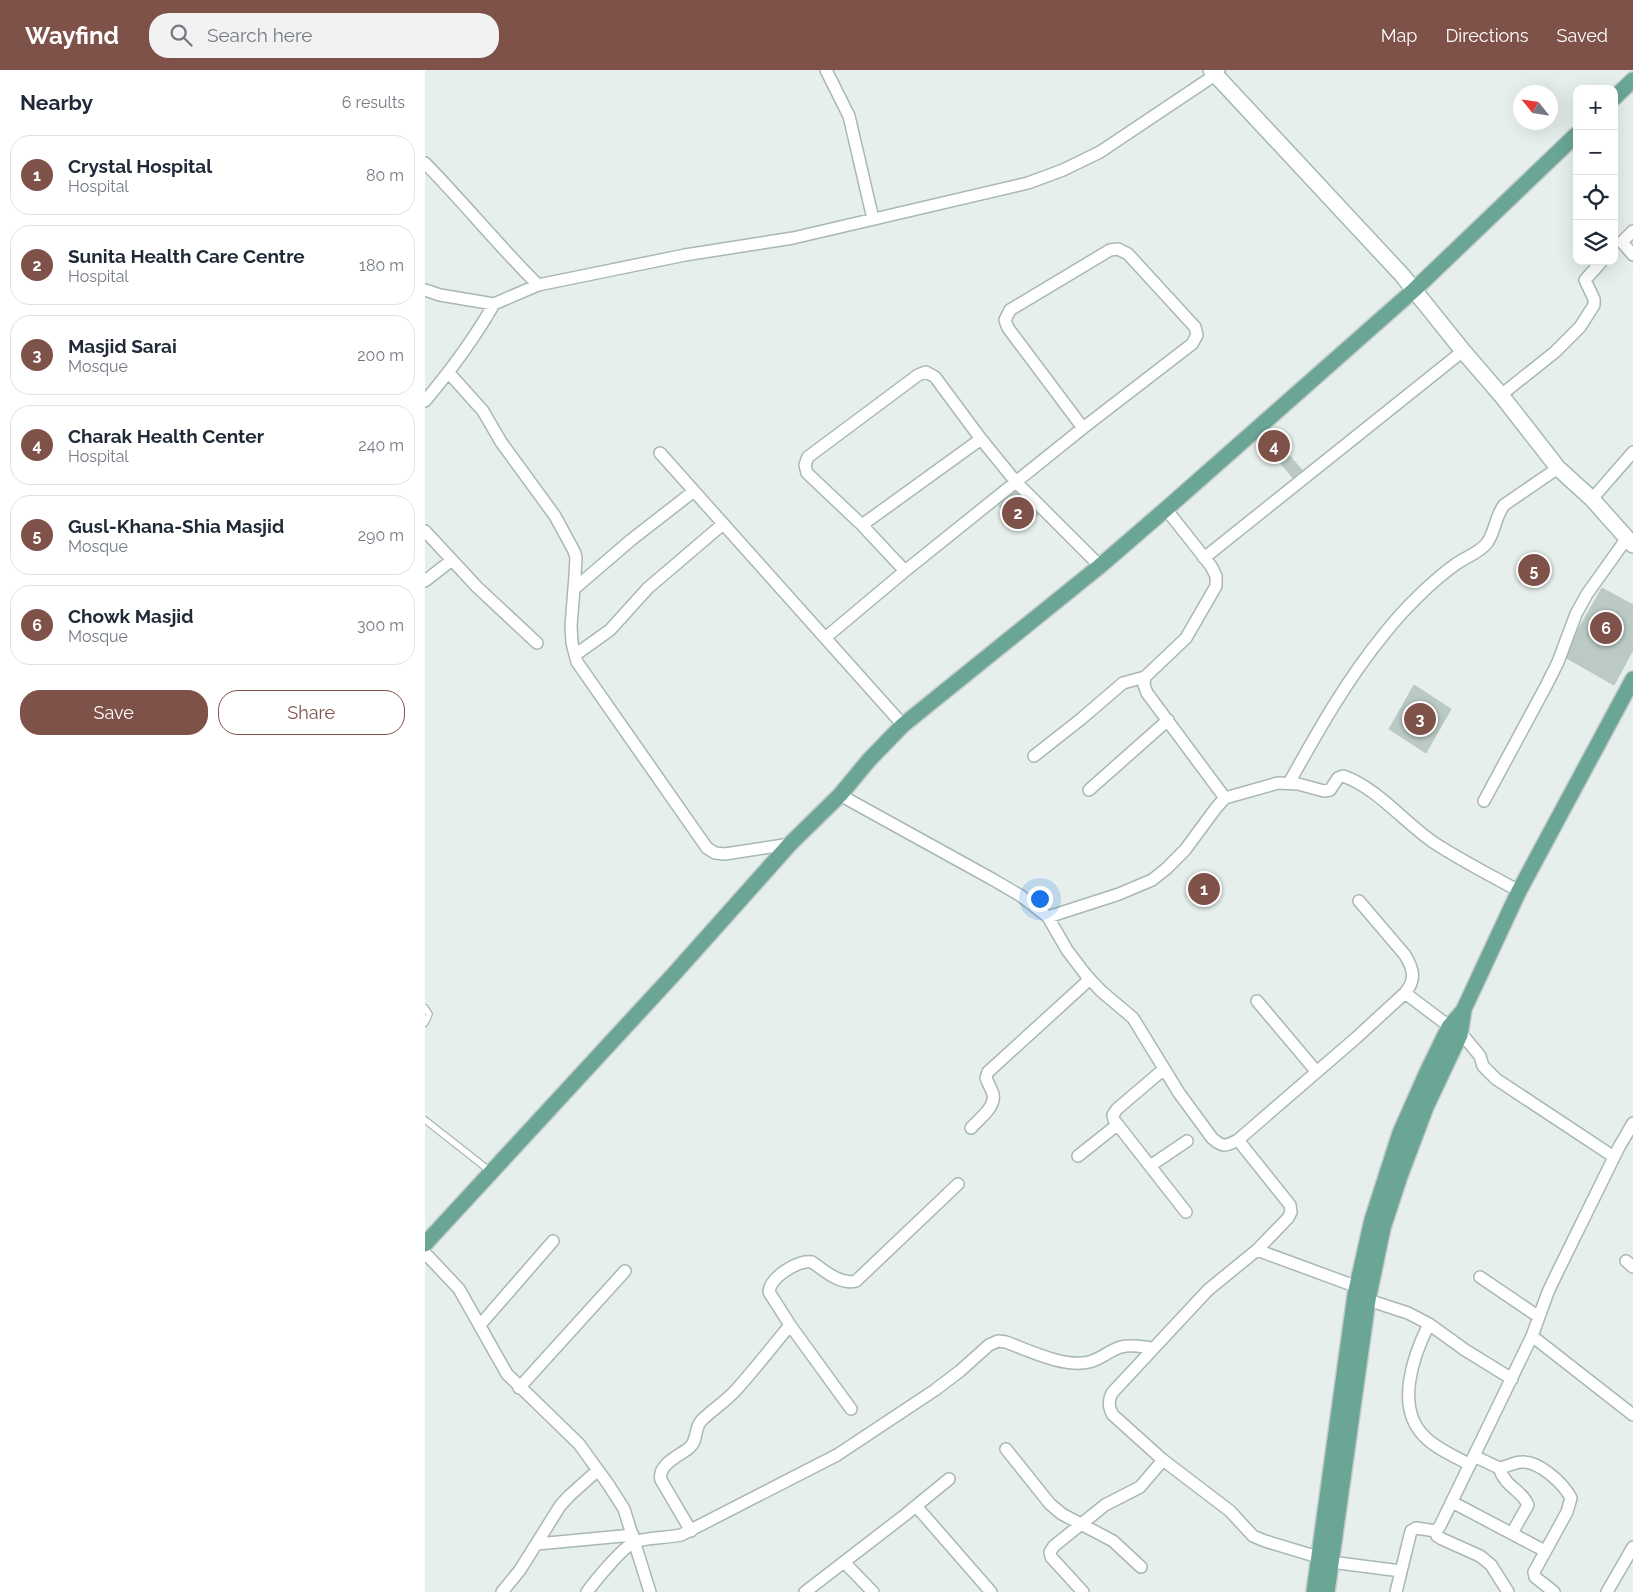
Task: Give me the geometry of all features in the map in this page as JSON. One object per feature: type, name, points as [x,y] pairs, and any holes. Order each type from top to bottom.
[{"type":"main road","points":[[1618,94],[1633,80]]},
{"type":"main road","points":[[425,1244],[674,974],[790,844],[840,795],[869,760],[903,725],[1100,566],[1166,509],[1414,290],[1573,138]]},
{"type":"main road","points":[[1314,1592],[1325,1559],[1365,1293],[1372,1220],[1400,1133],[1428,1070],[1454,1031],[1519,892],[1633,679]]},
{"type":"main road","points":[[1325,1559],[1327,1592]]},
{"type":"street","points":[[826,70],[849,116],[873,219]]},
{"type":"street","points":[[425,290],[440,296],[494,304],[538,285],[685,256],[793,238],[1028,183],[1063,170],[1100,152],[1215,72],[1402,275],[1501,395],[1558,468],[1592,499],[1630,541],[1587,594],[1576,614],[1558,662],[1484,801]]},
{"type":"street","points":[[425,164],[538,285]]},
{"type":"street","points":[[1633,231],[1618,246],[1633,255]]},
{"type":"street","points":[[825,638],[1083,428],[1192,344],[1197,335],[1195,327],[1128,254],[1118,248],[1110,250],[1010,310],[1005,320],[1008,328],[1083,428]]},
{"type":"street","points":[[1501,395],[1555,352],[1579,326],[1594,305],[1594,299],[1585,280],[1598,265]]},
{"type":"street","points":[[425,401],[449,373],[494,304]]},
{"type":"street","points":[[1204,558],[1463,350]]},
{"type":"street","points":[[905,571],[862,525],[807,473],[805,465],[808,457],[918,375],[926,372],[935,377],[1016,482],[1100,566]]},
{"type":"street","points":[[449,373],[483,411],[516,464],[555,516],[574,550],[576,558],[571,626],[575,655],[581,668],[707,848],[725,854],[790,844]]},
{"type":"street","points":[[862,525],[981,439]]},
{"type":"street","points":[[1592,499],[1633,452]]},
{"type":"street","points":[[660,453],[903,725]]},
{"type":"street","points":[[1289,783],[1339,697],[1385,632],[1437,580],[1456,564],[1479,551],[1487,542],[1498,514],[1504,505],[1558,468]]},
{"type":"street","points":[[574,589],[631,540],[694,491]]},
{"type":"street","points":[[1034,756],[1123,683],[1145,677],[1186,638],[1216,586],[1216,576],[1166,509]]},
{"type":"street","points":[[575,655],[610,630],[648,588],[723,524]]},
{"type":"street","points":[[425,531],[477,587],[537,643]]},
{"type":"street","points":[[425,581],[452,560]]},
{"type":"street","points":[[1145,677],[1144,685],[1147,693],[1225,798]]},
{"type":"street","points":[[1089,790],[1168,720]]},
{"type":"street","points":[[1048,917],[1119,894],[1152,880],[1185,850],[1225,798],[1278,783],[1298,784],[1324,791],[1330,790],[1338,778],[1343,776],[1350,778],[1371,791],[1432,841],[1519,892]]},
{"type":"street","points":[[840,795],[992,879],[1034,905],[1048,917],[1067,950],[1090,979],[1133,1018],[1163,1069],[1212,1138],[1219,1144],[1226,1146],[1238,1140],[1356,1038],[1412,985],[1414,975],[1411,965],[1359,901]]},
{"type":"street","points":[[971,1128],[993,1101],[993,1094],[986,1078],[988,1072],[1090,979]]},
{"type":"street","points":[[1405,993],[1474,1047],[1480,1056],[1483,1066],[1496,1080],[1614,1157]]},
{"type":"street","points":[[1257,1001],[1316,1071]]},
{"type":"street","points":[[1163,1069],[1113,1114],[1117,1125],[1186,1212]]},
{"type":"street","points":[[1396,1592],[1411,1532],[1415,1528],[1436,1530],[1441,1526],[1532,1336],[1559,1269],[1614,1157],[1633,1123]]},
{"type":"street","points":[[1078,1156],[1117,1125]]},
{"type":"street","points":[[1238,1140],[1289,1205],[1291,1212],[1288,1218],[1257,1250],[1208,1290],[1153,1348],[1112,1393],[1108,1400],[1109,1409],[1113,1415],[1163,1460],[1230,1511],[1253,1536],[1325,1559],[1401,1571]]},
{"type":"street","points":[[1150,1166],[1187,1141]]},
{"type":"street","points":[[851,1409],[790,1325],[769,1292],[769,1286],[773,1279],[798,1264],[807,1262],[812,1262],[840,1281],[849,1283],[855,1281],[958,1184]]},
{"type":"street","points":[[480,1325],[553,1241]]},
{"type":"street","points":[[1257,1250],[1365,1293],[1408,1313],[1429,1324],[1465,1350],[1512,1379]]},
{"type":"street","points":[[425,1253],[456,1284],[480,1325],[500,1365],[519,1388],[570,1434],[589,1456],[619,1500],[634,1538],[650,1592]]},
{"type":"street","points":[[519,1388],[625,1271]]},
{"type":"street","points":[[1480,1277],[1539,1317]]},
{"type":"street","points":[[1429,1324],[1415,1356],[1409,1381],[1409,1402],[1417,1428],[1433,1445],[1472,1460],[1499,1468],[1517,1462],[1534,1463],[1544,1470],[1571,1498],[1567,1512],[1534,1572],[1535,1577],[1554,1592]]},
{"type":"street","points":[[691,1530],[659,1475],[662,1469],[692,1446],[701,1422],[735,1391],[790,1325]]},
{"type":"street","points":[[1532,1336],[1633,1415]]},
{"type":"street","points":[[537,1544],[666,1538],[681,1535],[837,1455],[935,1390],[961,1371],[989,1345],[998,1341],[1075,1364],[1091,1362],[1120,1347],[1153,1348]]},
{"type":"street","points":[[1006,1449],[1050,1504],[1062,1514],[1113,1541],[1141,1567]]},
{"type":"street","points":[[1083,1592],[1051,1557],[1050,1552],[1054,1546],[1105,1505],[1140,1487],[1163,1460]]},
{"type":"street","points":[[1499,1468],[1508,1484],[1522,1496],[1528,1505],[1512,1534]]},
{"type":"street","points":[[502,1592],[520,1570],[560,1506],[598,1470]]},
{"type":"street","points":[[805,1592],[949,1479]]},
{"type":"street","points":[[1452,1502],[1545,1551]]},
{"type":"street","points":[[916,1506],[991,1592]]},
{"type":"street","points":[[1436,1530],[1437,1536],[1480,1556],[1491,1565],[1508,1592]]},
{"type":"street","points":[[587,1592],[634,1538]]},
{"type":"street","points":[[1607,1592],[1633,1547]]},
{"type":"street","points":[[844,1562],[873,1592]]},
{"type":"lane","points":[[425,1008],[429,1014],[425,1023]]},
{"type":"lane","points":[[425,1120],[492,1172]]},
{"type":"building","points":[[1274,438],[1302,470],[1293,478],[1265,445]]},
{"type":"building","points":[[1018,489],[1039,514],[1019,530],[999,506]]},
{"type":"building","points":[[1602,588],[1633,605],[1633,650],[1614,685],[1563,656]]},
{"type":"building","points":[[1414,685],[1451,709],[1426,753],[1389,729]]},
{"type":"place","name":"Charak Health Center","points":[[1274,446]]},
{"type":"place","name":"Sunita Health Care Centre","points":[[1018,513]]},
{"type":"place","name":"Gusl-Khana-Shia Masjid","points":[[1534,570]]},
{"type":"place","name":"Chowk Masjid","points":[[1606,628]]},
{"type":"place","name":"Masjid Sarai","points":[[1420,719]]},
{"type":"place","name":"Crystal Hospital","points":[[1204,889]]}]
